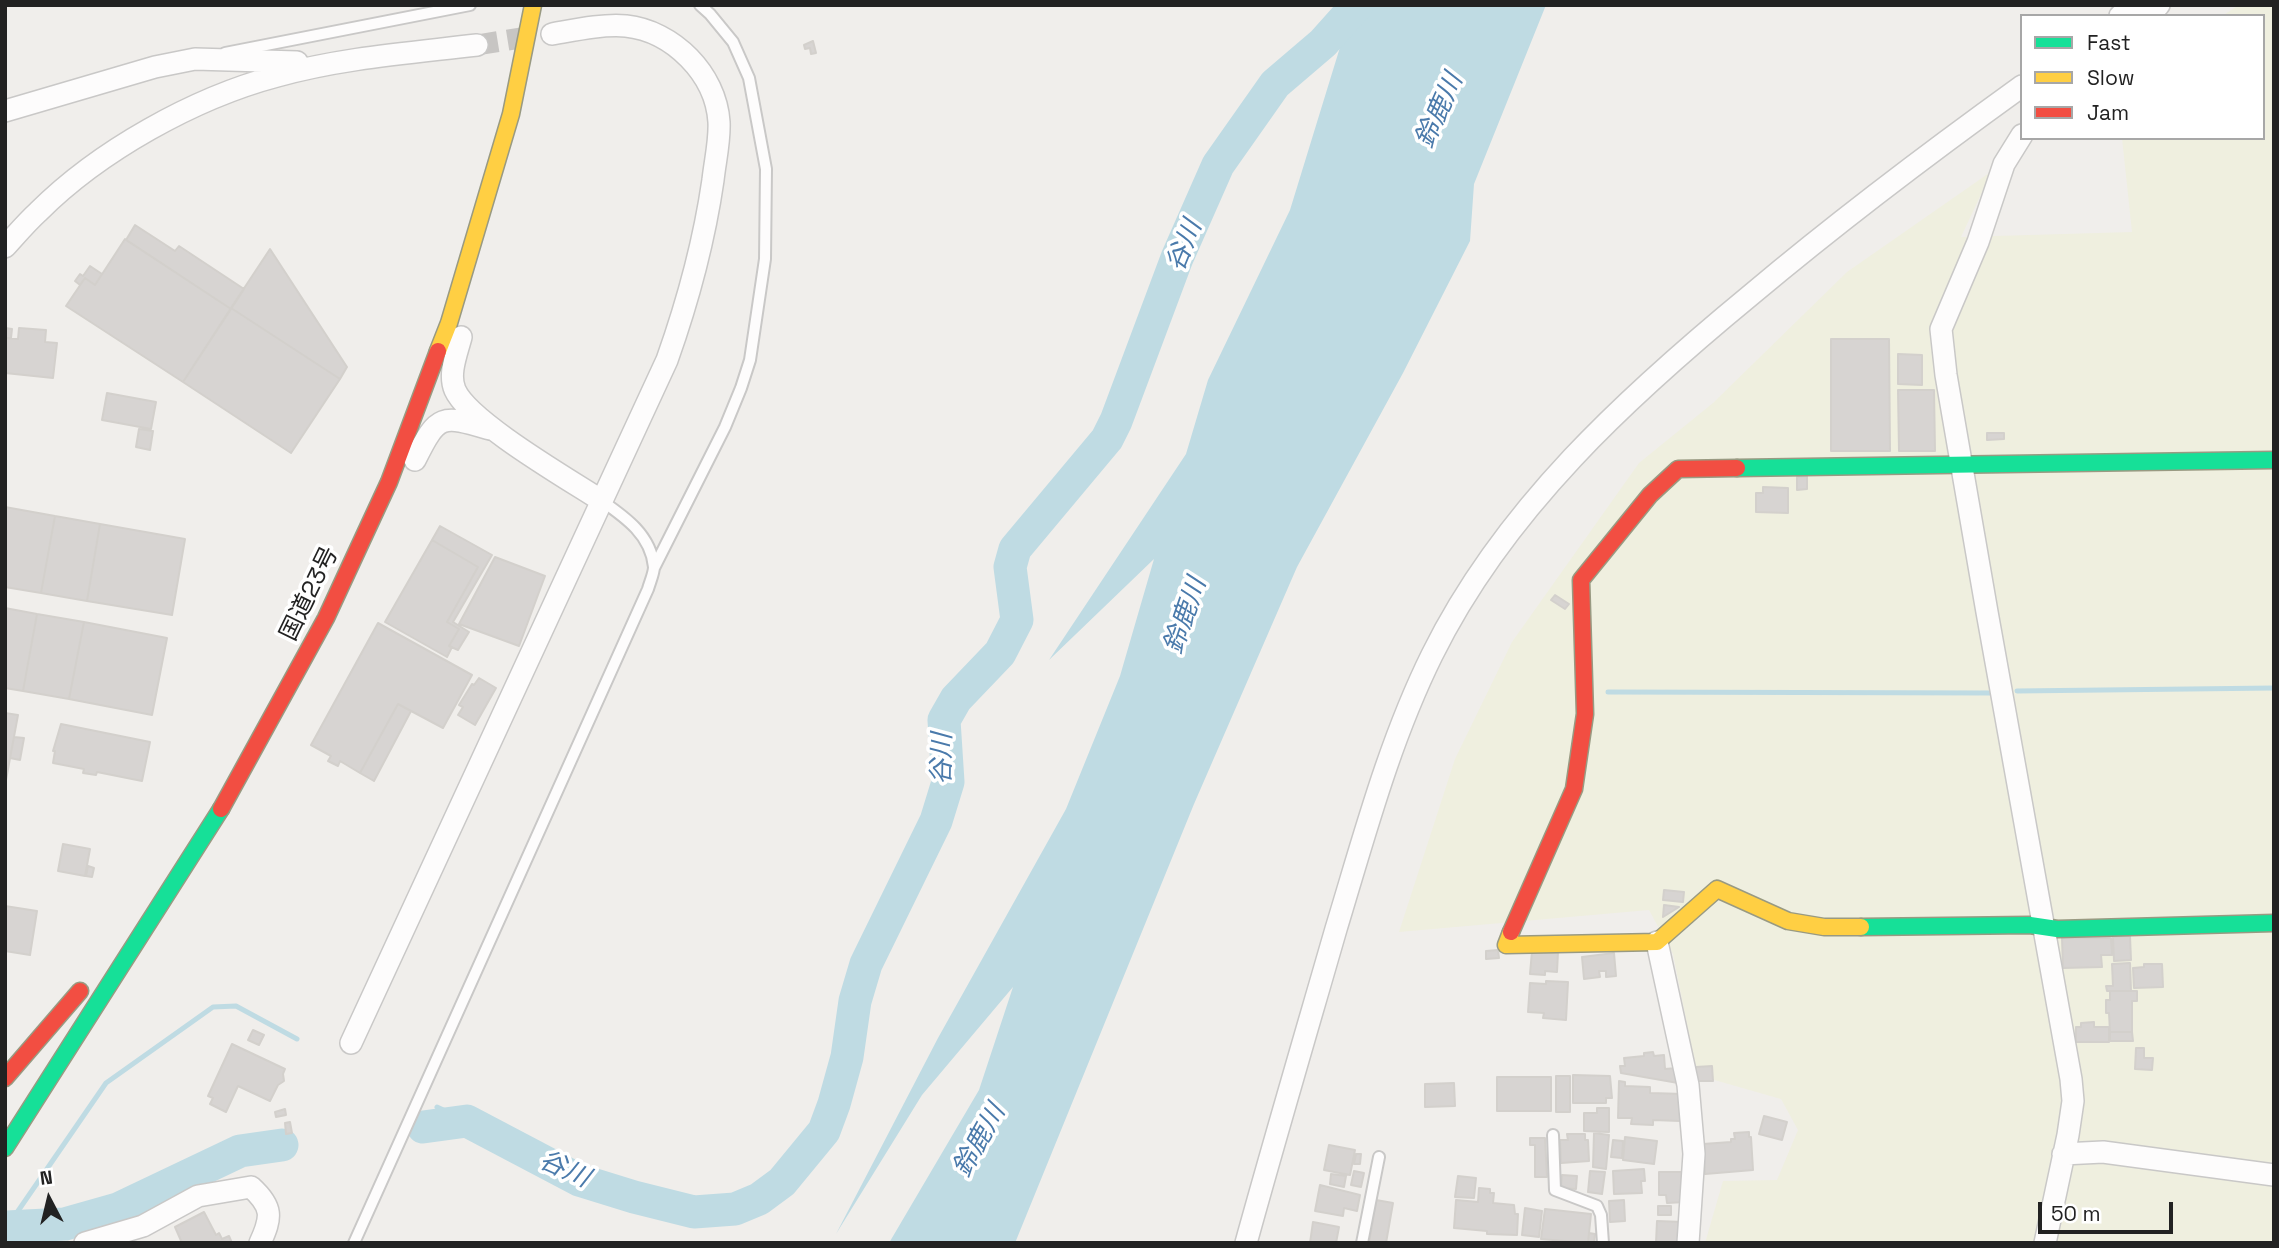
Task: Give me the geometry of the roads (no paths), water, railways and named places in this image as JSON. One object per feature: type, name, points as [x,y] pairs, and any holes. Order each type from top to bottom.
[{"type":"main road","name":"国道23号","points":[[5,1148],[211,828],[326,618],[388,482],[449,323],[511,114],[533,5]]},
{"type":"main road","points":[[2274,460],[1678,469],[1650,495],[1581,580],[1585,714],[1574,789],[1506,945],[1657,942],[1717,889],[1788,921],[1824,926],[2043,926],[2057,929],[2274,923]]},
{"type":"main road","points":[[5,1078],[83,985],[13,1093]]},
{"type":"street","points":[[351,1043],[667,360],[694,280],[708,209],[719,122],[713,94],[705,79],[688,56],[671,42],[651,32],[626,26],[552,34]]},
{"type":"street","points":[[5,247],[38,211],[76,178],[161,124],[211,99],[276,76],[336,62],[477,45]]},
{"type":"street","points":[[5,111],[155,67],[195,59],[336,62]]},
{"type":"street","points":[[1246,1243],[1357,858],[1394,744],[1432,654],[1469,592],[1511,530],[1619,409],[1706,331],[1827,232],[2020,87]]},
{"type":"street","points":[[511,114],[511,152],[498,220],[464,327],[453,376],[455,390],[464,403],[492,429],[602,501]]},
{"type":"street","points":[[2020,138],[2004,164],[1978,242],[1941,329],[1962,464],[2071,1079],[2073,1101],[2045,1243]]},
{"type":"street","points":[[388,482],[414,462],[435,425],[446,420],[461,421],[492,429]]},
{"type":"street","points":[[1657,942],[1688,1085],[1693,1154],[1688,1243]]},
{"type":"street","points":[[2063,1154],[2103,1152],[2274,1175]]},
{"type":"street","points":[[85,1243],[143,1226],[198,1196],[251,1187],[266,1200],[269,1224],[260,1243]]},
{"type":"lane","points":[[195,59],[470,5]]},
{"type":"lane","points":[[354,1243],[648,589],[654,568],[721,436],[750,360],[764,280],[767,224],[765,169],[754,99],[743,61],[733,42],[701,5]]},
{"type":"lane","points":[[602,501],[633,523],[647,546],[654,568]]},
{"type":"lane","points":[[1553,1135],[1555,1190],[1597,1206],[1601,1215],[1603,1243]]},
{"type":"lane","points":[[1362,1243],[1379,1157]]},
{"type":"water","name":"鈴鹿川","points":[[1353,5],[1546,5],[1474,184],[1470,241],[1403,373],[1297,567],[1194,804],[1015,1243],[889,1243],[979,1090],[1013,987],[922,1095],[836,1234],[938,1038],[1066,809],[1120,676],[1154,559],[1049,660],[1186,454],[1208,380],[1290,210]]},
{"type":"waterway","name":"谷川","points":[[423,1127],[467,1121],[579,1180],[694,1212],[735,1209],[759,1199],[782,1182],[824,1131],[847,1057],[855,1001],[866,964],[936,821],[948,782],[944,720],[956,699],[1000,653],[1017,620],[1010,567],[1015,549],[1107,439],[1177,258],[1218,165],[1275,84],[1323,43],[1357,5]]},
{"type":"waterway","points":[[2017,691],[2274,688]]},
{"type":"waterway","points":[[1608,692],[1991,693]]},
{"type":"waterway","points":[[7,1227],[106,1083],[213,1007],[236,1006],[297,1039]]},
{"type":"waterway","points":[[437,1107],[467,1121]]},
{"type":"waterway","name":"谷川","points":[[5,1230],[7,1227],[65,1224],[118,1209],[240,1151],[282,1145]]},
{"type":"tunnel","points":[[477,45],[533,36]]}]
